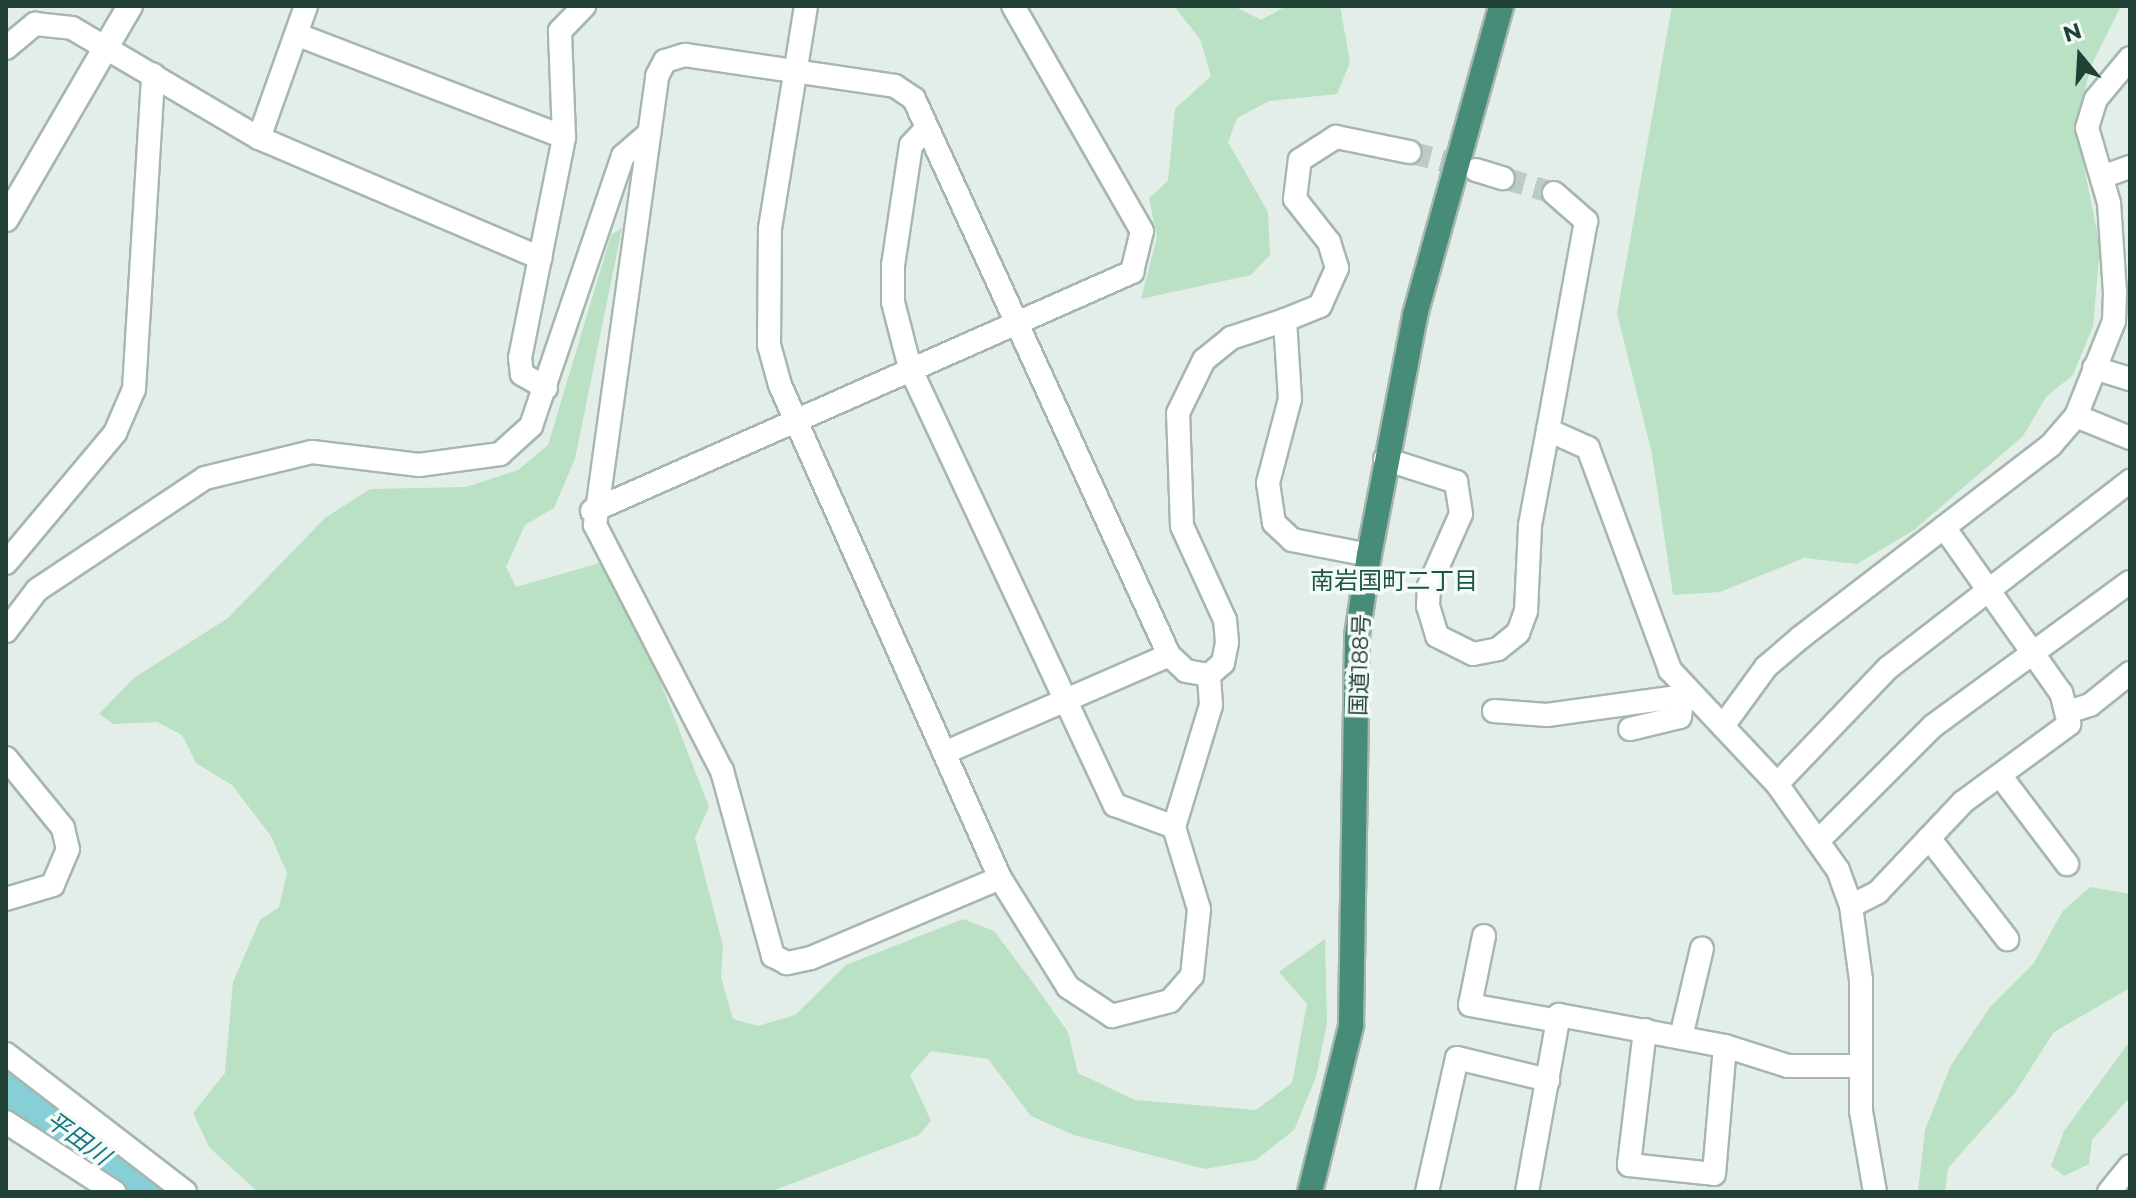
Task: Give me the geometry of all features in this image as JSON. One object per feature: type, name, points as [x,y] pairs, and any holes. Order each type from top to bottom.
[{"type":"highway","name":"国道188号","points":[[1310,1192],[1351,1026],[1357,636],[1369,555],[1415,315],[1501,6]]},
{"type":"street","points":[[6,219],[130,6]]},
{"type":"street","points":[[259,138],[306,6]]},
{"type":"street","points":[[806,6],[766,296],[769,345],[792,420],[1000,878],[1084,1004],[1112,1016],[1140,1014],[1170,1001],[1192,976],[1199,946],[1199,909],[1174,827],[1211,705],[1209,675]]},
{"type":"street","points":[[592,511],[1132,272],[1142,231],[1013,6]]},
{"type":"street","points":[[546,388],[522,374],[520,358],[564,137],[558,51],[560,31],[570,10]]},
{"type":"street","points":[[6,48],[35,24],[55,23],[107,48],[259,138],[541,258]]},
{"type":"street","points":[[298,35],[564,137]]},
{"type":"street","points":[[1000,878],[811,958],[787,963],[773,956],[722,771],[648,617],[607,553],[592,511],[649,133],[665,61],[685,55],[895,86],[914,99],[1018,320],[1169,655],[1186,671],[1209,675]]},
{"type":"street","points":[[1723,726],[1766,667],[2051,445],[2076,416],[2122,305],[2102,177],[2087,128],[2096,99],[2130,58]]},
{"type":"street","points":[[6,563],[115,433],[134,389],[153,75]]},
{"type":"street","points":[[927,128],[911,145],[893,265],[893,302],[910,368],[1062,701],[1115,805],[1174,827]]},
{"type":"street","points":[[6,631],[37,590],[175,491],[312,452],[419,465],[500,454],[531,426],[623,156],[649,133]]},
{"type":"street","points":[[1209,675],[1223,663],[1225,620],[1182,526],[1178,413],[1204,360],[1251,328],[1285,320],[1320,306],[1337,268],[1329,242],[1295,199],[1300,160],[1336,137],[1409,152]]},
{"type":"street","points":[[2102,177],[2130,167]]},
{"type":"street","points":[[1476,170],[1503,178]]},
{"type":"street","points":[[1385,459],[1456,482],[1461,514],[1429,586],[1429,615],[1437,636],[1473,654],[1498,649],[1518,633],[1526,611],[1530,525],[1586,221],[1554,193]]},
{"type":"street","points":[[1285,320],[1290,399],[1266,503],[1292,540],[1369,555]]},
{"type":"street","points":[[2094,368],[2130,379]]},
{"type":"street","points":[[2076,416],[2130,438]]},
{"type":"street","points":[[1548,430],[1588,448],[1655,643],[1686,698],[1723,726],[1777,784],[1821,838],[1851,906],[1861,1066],[1875,1192]]},
{"type":"street","points":[[1777,784],[1888,668],[1991,592],[2130,481]]},
{"type":"street","points":[[1944,527],[2034,652],[2068,712]]},
{"type":"street","points":[[1821,838],[1933,726],[2130,582]]},
{"type":"street","points":[[944,753],[1169,655]]},
{"type":"street","points":[[2068,712],[2090,705],[2130,673]]},
{"type":"street","points":[[1494,711],[1547,715],[1686,698]]},
{"type":"street","points":[[1630,729],[1680,717],[1686,698]]},
{"type":"street","points":[[1851,906],[1878,892],[1963,802],[2059,736],[2068,712]]},
{"type":"street","points":[[6,758],[63,828],[68,849],[53,885],[6,899]]},
{"type":"street","points":[[2002,778],[2067,864]]},
{"type":"street","points":[[1929,838],[2007,939]]},
{"type":"street","points":[[1484,936],[1470,1005],[1558,1021]]},
{"type":"street","points":[[1681,1037],[1702,948]]},
{"type":"street","points":[[1527,1192],[1559,1015],[1725,1046],[1788,1066],[1861,1066]]},
{"type":"street","points":[[1645,1030],[1629,1165],[1714,1174],[1725,1046]]},
{"type":"street","points":[[6,1054],[185,1192]]},
{"type":"street","points":[[1427,1192],[1457,1058],[1548,1080]]},
{"type":"street","points":[[6,1122],[114,1192]]},
{"type":"street","points":[[2109,1192],[2130,1166]]},
{"type":"green space","points":[[1174,6],[1234,6],[1261,20],[1286,6],[1340,6],[1350,62],[1337,94],[1269,101],[1237,118],[1228,142],[1268,212],[1270,255],[1251,275],[1141,299],[1157,237],[1149,198],[1168,181],[1175,109],[1211,76],[1200,39]]},
{"type":"green space","points":[[1672,6],[2121,6],[2091,66],[2076,126],[2100,247],[2093,326],[2073,375],[2046,397],[2023,436],[1914,530],[1857,564],[1804,558],[1720,592],[1673,595],[1652,454],[1617,313]]},
{"type":"green space","points":[[622,228],[575,459],[554,508],[525,525],[506,567],[516,587],[600,563],[655,668],[709,807],[695,838],[723,946],[721,977],[733,1019],[758,1026],[795,1015],[846,965],[963,919],[994,931],[1031,980],[1068,1032],[1078,1073],[1135,1100],[1256,1110],[1292,1083],[1307,1004],[1279,972],[1325,939],[1327,1023],[1316,1077],[1294,1130],[1256,1160],[1205,1169],[1074,1135],[1031,1116],[988,1059],[931,1051],[910,1075],[931,1121],[919,1135],[770,1192],[258,1192],[209,1147],[193,1113],[225,1073],[233,982],[260,920],[279,907],[287,873],[271,836],[232,785],[196,763],[182,735],[157,722],[114,724],[99,714],[134,678],[228,618],[325,518],[370,489],[466,487],[518,470],[548,445],[611,235]]},
{"type":"green space","points":[[2090,887],[2130,894],[2130,988],[2054,1032],[2014,1094],[1948,1168],[1945,1192],[1918,1192],[1925,1130],[1951,1065],[1990,1007],[2034,963],[2062,912]]},
{"type":"green space","points":[[2130,1041],[2130,1097],[2092,1140],[2089,1164],[2064,1176],[2051,1166],[2064,1131]]},
{"type":"waterway","name":"平田川","points":[[6,1088],[148,1192]]},
{"type":"tunnel","points":[[1409,152],[1473,169]]},
{"type":"tunnel","points":[[1503,178],[1554,193]]},
{"type":"district","name":"南岩国町二丁目","points":[[1394,581]]}]
